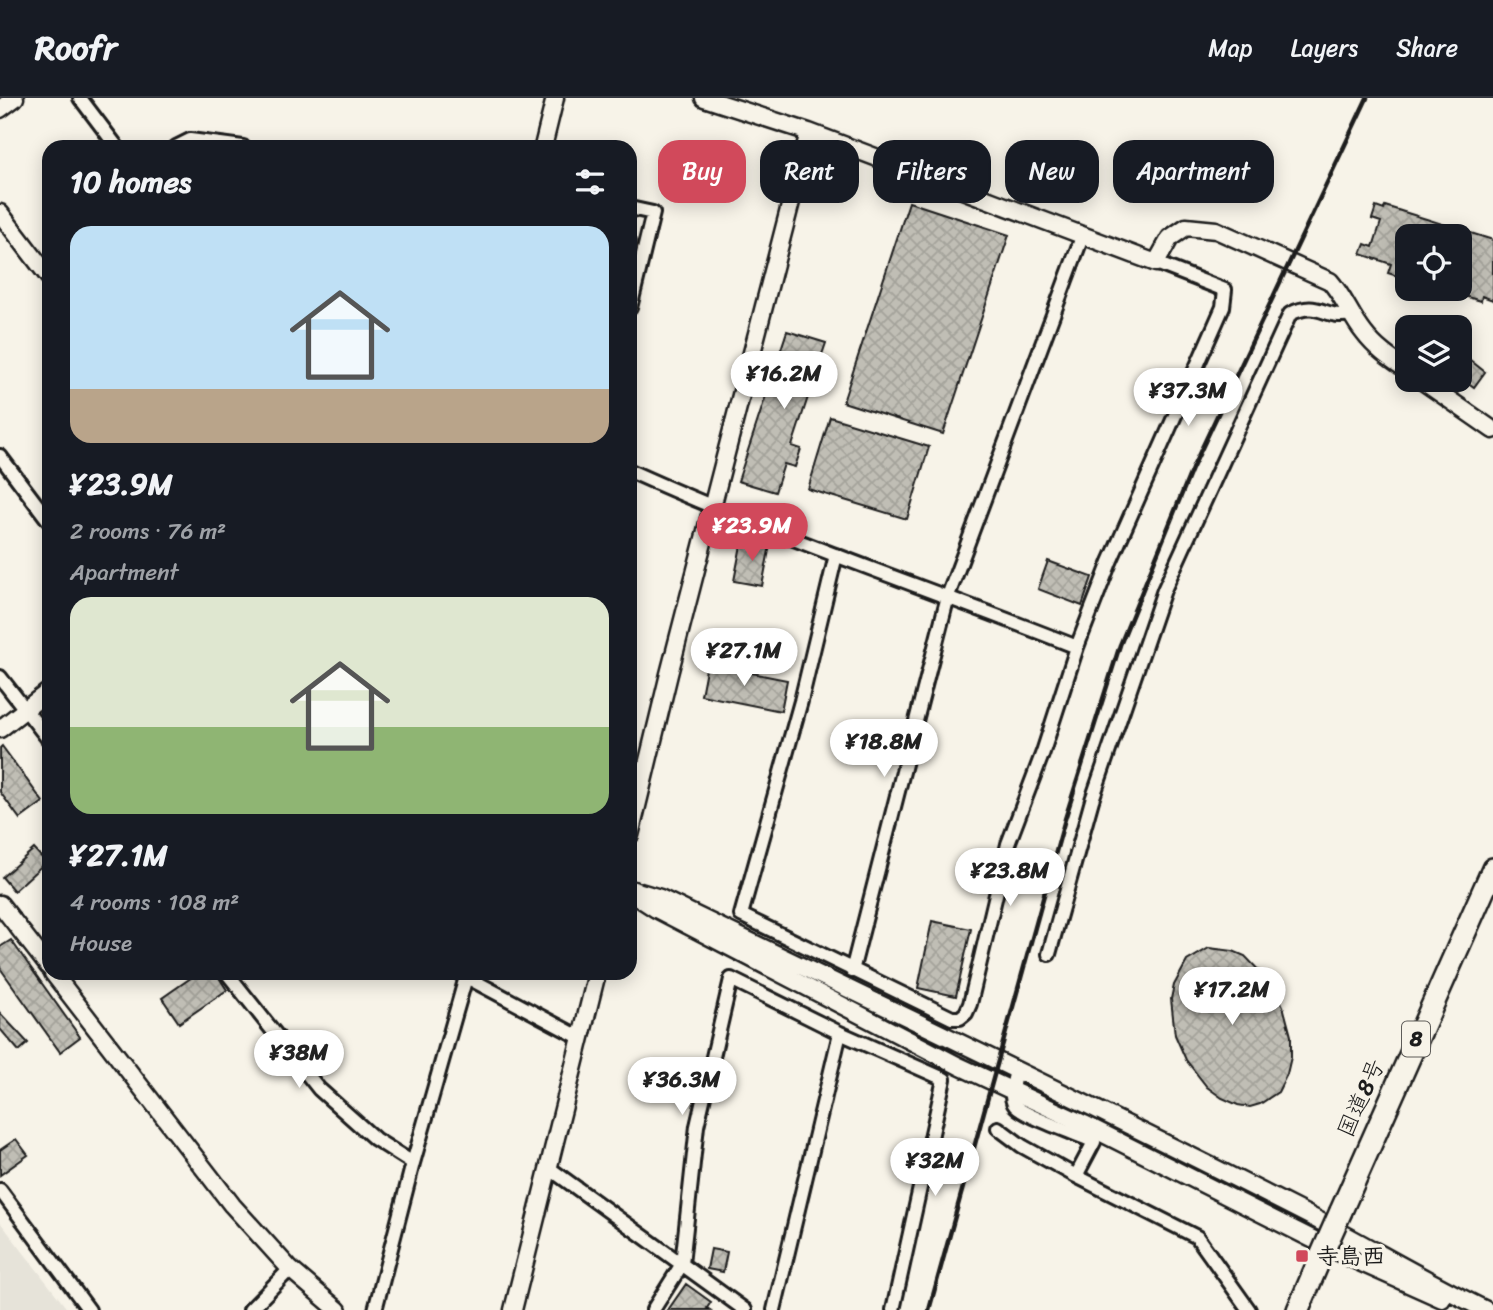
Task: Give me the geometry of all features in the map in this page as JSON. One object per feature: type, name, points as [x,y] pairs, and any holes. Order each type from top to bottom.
[{"type":"highway","name":"国道8号","points":[[1298,1310],[1493,869]]},
{"type":"street","points":[[0,109],[15,98]]},
{"type":"street","points":[[80,98],[112,140]]},
{"type":"street","points":[[545,140],[555,98]]},
{"type":"street","points":[[705,98],[809,132],[1225,290],[1226,298],[1110,562],[1077,647],[1043,752],[1008,844],[971,1004],[960,1018],[952,1018],[852,971],[741,915],[802,701],[836,555]]},
{"type":"street","points":[[637,806],[809,132]]},
{"type":"street","points":[[637,210],[653,213],[637,279]]},
{"type":"street","points":[[0,213],[42,268]]},
{"type":"street","points":[[1156,263],[1170,238],[1186,227],[1216,230],[1330,281],[1341,293],[1364,333],[1379,350],[1395,361]]},
{"type":"street","points":[[852,971],[948,596],[1082,237]]},
{"type":"street","points":[[1049,954],[1092,800],[1164,590],[1290,314],[1301,308],[1311,307],[1339,317],[1351,314]]},
{"type":"street","points":[[1438,392],[1493,430]]},
{"type":"street","points":[[0,456],[42,512]]},
{"type":"street","points":[[637,474],[713,509],[1077,647]]},
{"type":"street","points":[[0,677],[42,731]]},
{"type":"street","points":[[0,729],[42,696]]},
{"type":"street","points":[[637,892],[660,898],[1016,1070],[1310,1217],[1486,1310]]},
{"type":"street","points":[[637,895],[656,909],[959,1066],[1083,1124],[1348,1257],[1467,1310]]},
{"type":"street","points":[[2,912],[42,959]]},
{"type":"street","points":[[653,1310],[682,1265],[697,1126],[732,979],[840,1033],[944,1079],[893,1310]]},
{"type":"street","points":[[58,980],[232,1205],[290,1269],[338,1310]]},
{"type":"street","points":[[233,980],[319,1088],[375,1139],[413,1163]]},
{"type":"street","points":[[375,1310],[462,980]]},
{"type":"street","points":[[472,980],[581,1038]]},
{"type":"street","points":[[513,1310],[595,980]]},
{"type":"street","points":[[774,1310],[840,1033]]},
{"type":"street","points":[[1016,1070],[1012,1091],[1014,1105],[1021,1113],[1094,1142],[1076,1176]]},
{"type":"street","points":[[998,1128],[1021,1146],[1197,1237],[1249,1310]]},
{"type":"street","points":[[549,1168],[745,1310]]},
{"type":"street","points":[[0,1190],[89,1310]]},
{"type":"street","points":[[250,1310],[290,1269]]},
{"type":"shaded area","points":[[0,1222],[68,1310],[0,1310]]},
{"type":"building","points":[[909,203],[1009,235],[943,434],[843,402]]},
{"type":"building","points":[[1385,206],[1442,224],[1395,224],[1395,275],[1388,273],[1391,264],[1361,254],[1365,244],[1373,247],[1381,222],[1372,219],[1376,207],[1384,210]]},
{"type":"building","points":[[1472,233],[1493,240],[1493,300],[1482,296],[1481,301],[1472,298]]},
{"type":"building","points":[[787,331],[826,343],[817,369],[827,372],[820,394],[810,391],[792,446],[801,449],[795,467],[784,464],[775,492],[738,481]]},
{"type":"building","points":[[1472,362],[1485,372],[1474,387],[1472,386]]},
{"type":"building","points":[[830,417],[929,447],[907,519],[808,489]]},
{"type":"building","points":[[742,540],[770,545],[762,586],[734,581]]},
{"type":"building","points":[[1048,561],[1092,577],[1082,606],[1038,589]]},
{"type":"building","points":[[707,664],[787,680],[781,711],[701,695]]},
{"type":"building","points":[[2,746],[42,801],[20,819],[0,792]]},
{"type":"building","points":[[34,849],[42,858],[42,866],[14,891],[2,877]]},
{"type":"building","points":[[932,921],[971,929],[956,996],[918,988]]},
{"type":"building","points":[[11,940],[80,1037],[60,1052],[0,968],[0,947]]},
{"type":"building","points":[[1209,948],[1233,951],[1245,956],[1272,984],[1283,1006],[1291,1036],[1291,1057],[1287,1074],[1278,1092],[1250,1107],[1222,1098],[1207,1087],[1186,1060],[1175,1035],[1171,999],[1174,985],[1187,961]]},
{"type":"building","points":[[188,980],[221,980],[227,990],[179,1023],[162,998]]},
{"type":"building","points":[[0,1013],[28,1043],[19,1051],[0,1029]]},
{"type":"building","points":[[16,1139],[28,1155],[0,1175],[0,1150]]},
{"type":"building","points":[[711,1249],[727,1252],[723,1272],[707,1269]]},
{"type":"building","points":[[686,1284],[711,1302],[707,1308],[710,1310],[668,1310]]},
{"type":"railway","points":[[929,1310],[1065,819],[1120,645],[1192,469],[1367,98]]},
{"type":"place","name":"寺島西","points":[[1302,1256]]}]
